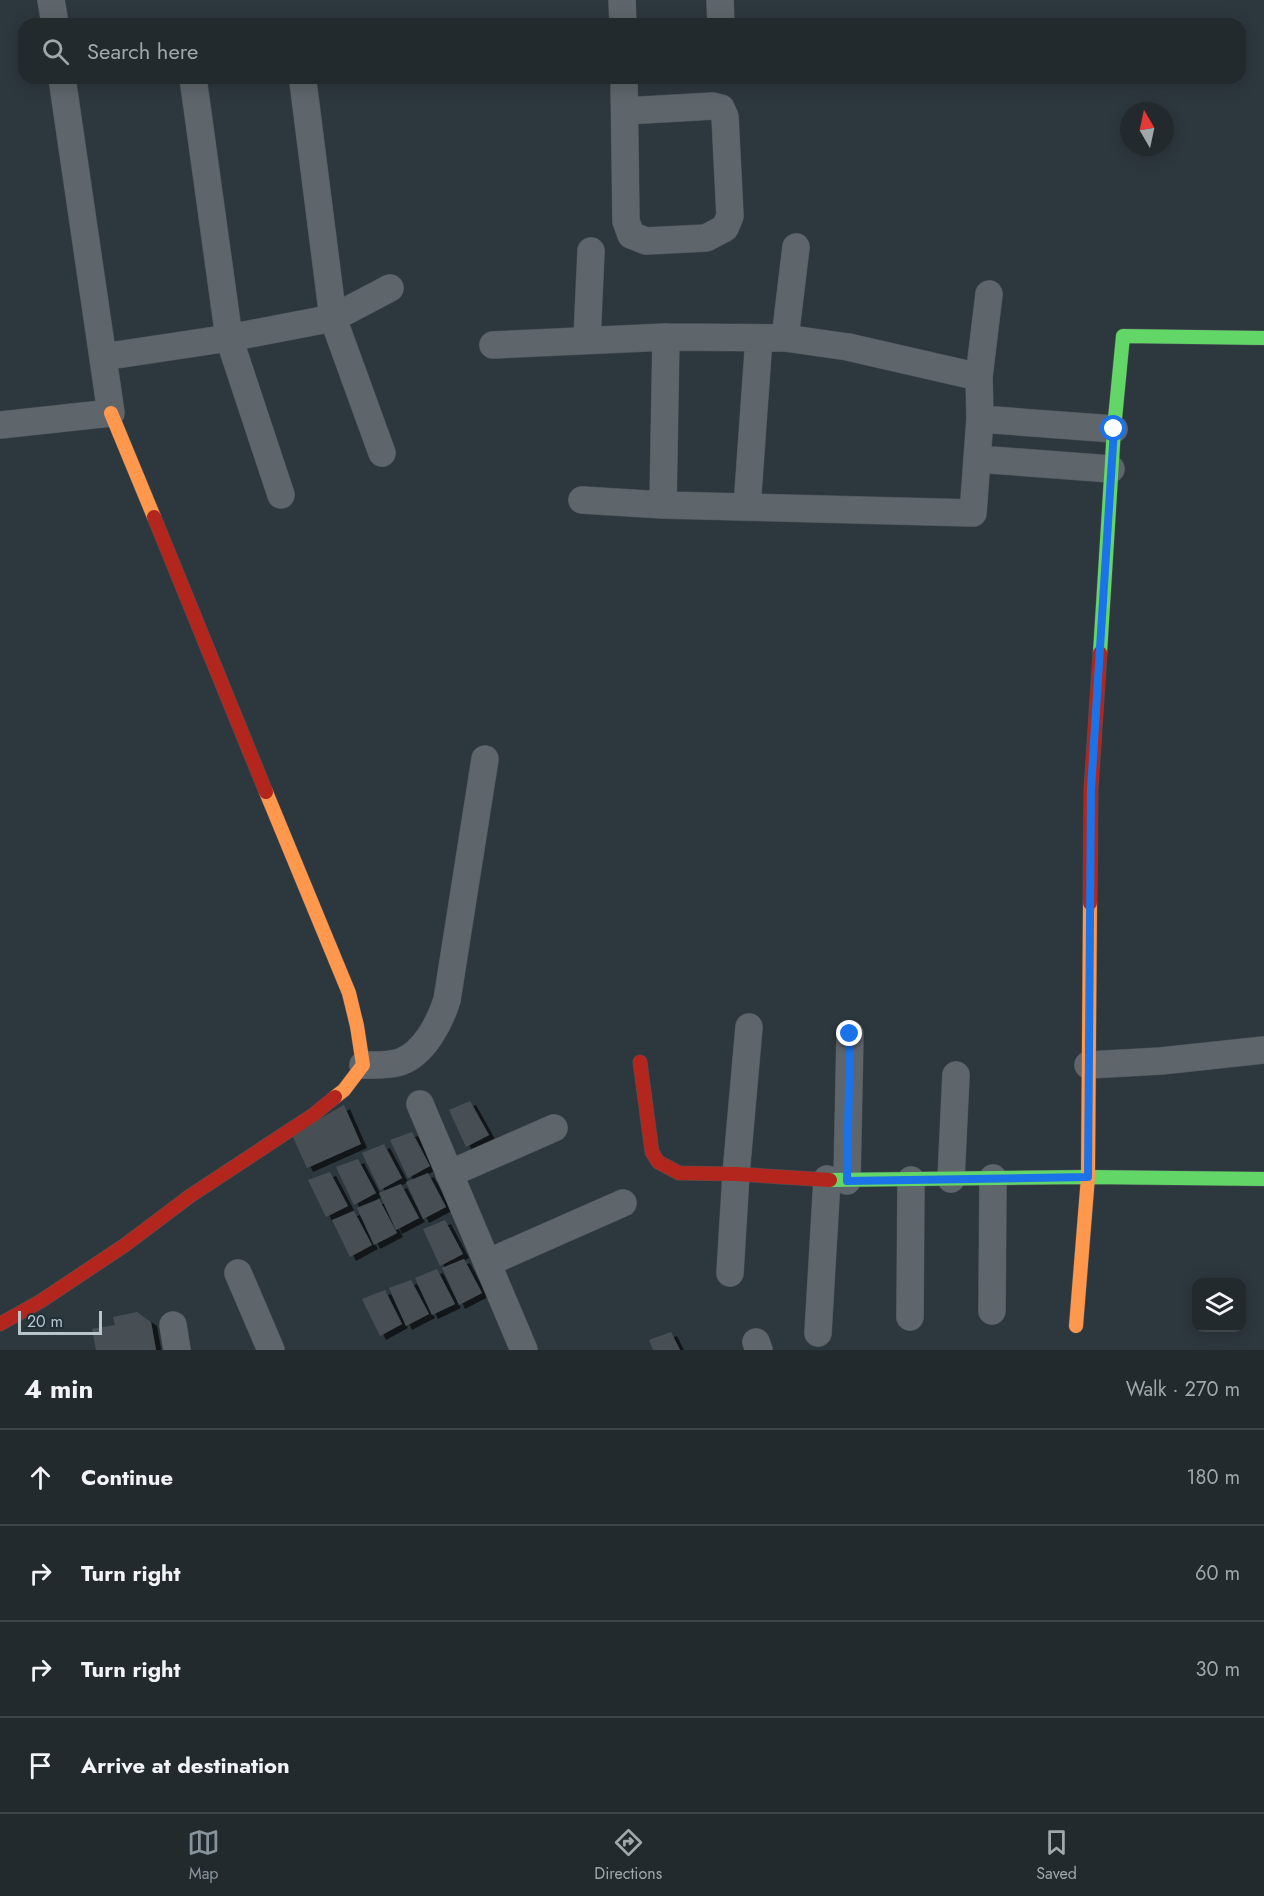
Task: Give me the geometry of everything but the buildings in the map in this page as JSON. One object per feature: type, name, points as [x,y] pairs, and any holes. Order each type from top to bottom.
[{"type":"street","points":[[51,0],[54,18]]},
{"type":"street","points":[[622,0],[623,18]]},
{"type":"street","points":[[720,0],[721,18]]},
{"type":"street","points":[[0,1324],[50,1295],[125,1245],[190,1196],[314,1115],[344,1090],[363,1065],[349,993],[111,413],[64,84]]},
{"type":"street","points":[[194,84],[229,338],[281,495]]},
{"type":"street","points":[[303,84],[333,318],[382,453]]},
{"type":"street","points":[[624,84],[626,221],[631,235],[646,241],[706,238],[725,228],[730,216],[725,117],[721,108],[713,106],[625,111]]},
{"type":"street","points":[[747,507],[772,338],[796,247]]},
{"type":"street","points":[[587,340],[591,251]]},
{"type":"street","points":[[103,357],[229,338],[333,318],[390,288]]},
{"type":"street","points":[[582,500],[663,505],[973,513],[980,419],[979,377],[989,294]]},
{"type":"street","points":[[1076,1326],[1088,1177],[1091,789],[1111,469],[1123,336],[1264,338]]},
{"type":"street","points":[[663,505],[666,337]]},
{"type":"street","points":[[493,345],[666,337],[772,338],[848,347],[979,377]]},
{"type":"street","points":[[0,425],[111,413]]},
{"type":"street","points":[[980,419],[1114,429]]},
{"type":"street","points":[[977,459],[1111,469]]},
{"type":"street","points":[[363,1065],[387,1065],[403,1061],[432,1035],[441,1019],[447,1000],[485,759]]},
{"type":"street","points":[[730,1273],[749,1027]]},
{"type":"street","points":[[818,1334],[837,1180],[850,1034]]},
{"type":"street","points":[[1088,1065],[1161,1061],[1264,1050]]},
{"type":"street","points":[[640,1062],[652,1152],[658,1162],[667,1169],[679,1173],[837,1180],[1088,1177],[1264,1179]]},
{"type":"street","points":[[951,1179],[956,1076]]},
{"type":"street","points":[[420,1104],[524,1350]]},
{"type":"street","points":[[450,1174],[554,1128]]},
{"type":"street","points":[[992,1311],[993,1178]]},
{"type":"street","points":[[910,1317],[911,1180]]},
{"type":"street","points":[[487,1263],[623,1203]]},
{"type":"street","points":[[238,1273],[271,1350]]},
{"type":"traffic: fast","points":[[1100,653],[1114,429],[1123,336],[1264,338]]},
{"type":"traffic: fast","points":[[830,1180],[1088,1177],[1264,1179]]},
{"type":"traffic: slow","points":[[111,413],[154,517]]},
{"type":"traffic: slow","points":[[266,792],[349,993],[357,1026],[363,1065],[344,1090],[335,1097]]},
{"type":"traffic: slow","points":[[1076,1326],[1088,1177],[1090,903]]},
{"type":"traffic: jam","points":[[154,517],[266,792]]},
{"type":"traffic: jam","points":[[1090,903],[1091,789],[1100,653]]},
{"type":"traffic: jam","points":[[640,1062],[652,1152],[658,1162],[679,1173],[830,1180]]},
{"type":"traffic: jam","points":[[0,1324],[41,1301],[125,1245],[190,1196],[313,1115],[335,1097]]},
{"type":"route","points":[[850,1034],[847,1181],[1088,1177],[1091,789],[1114,429]]}]
